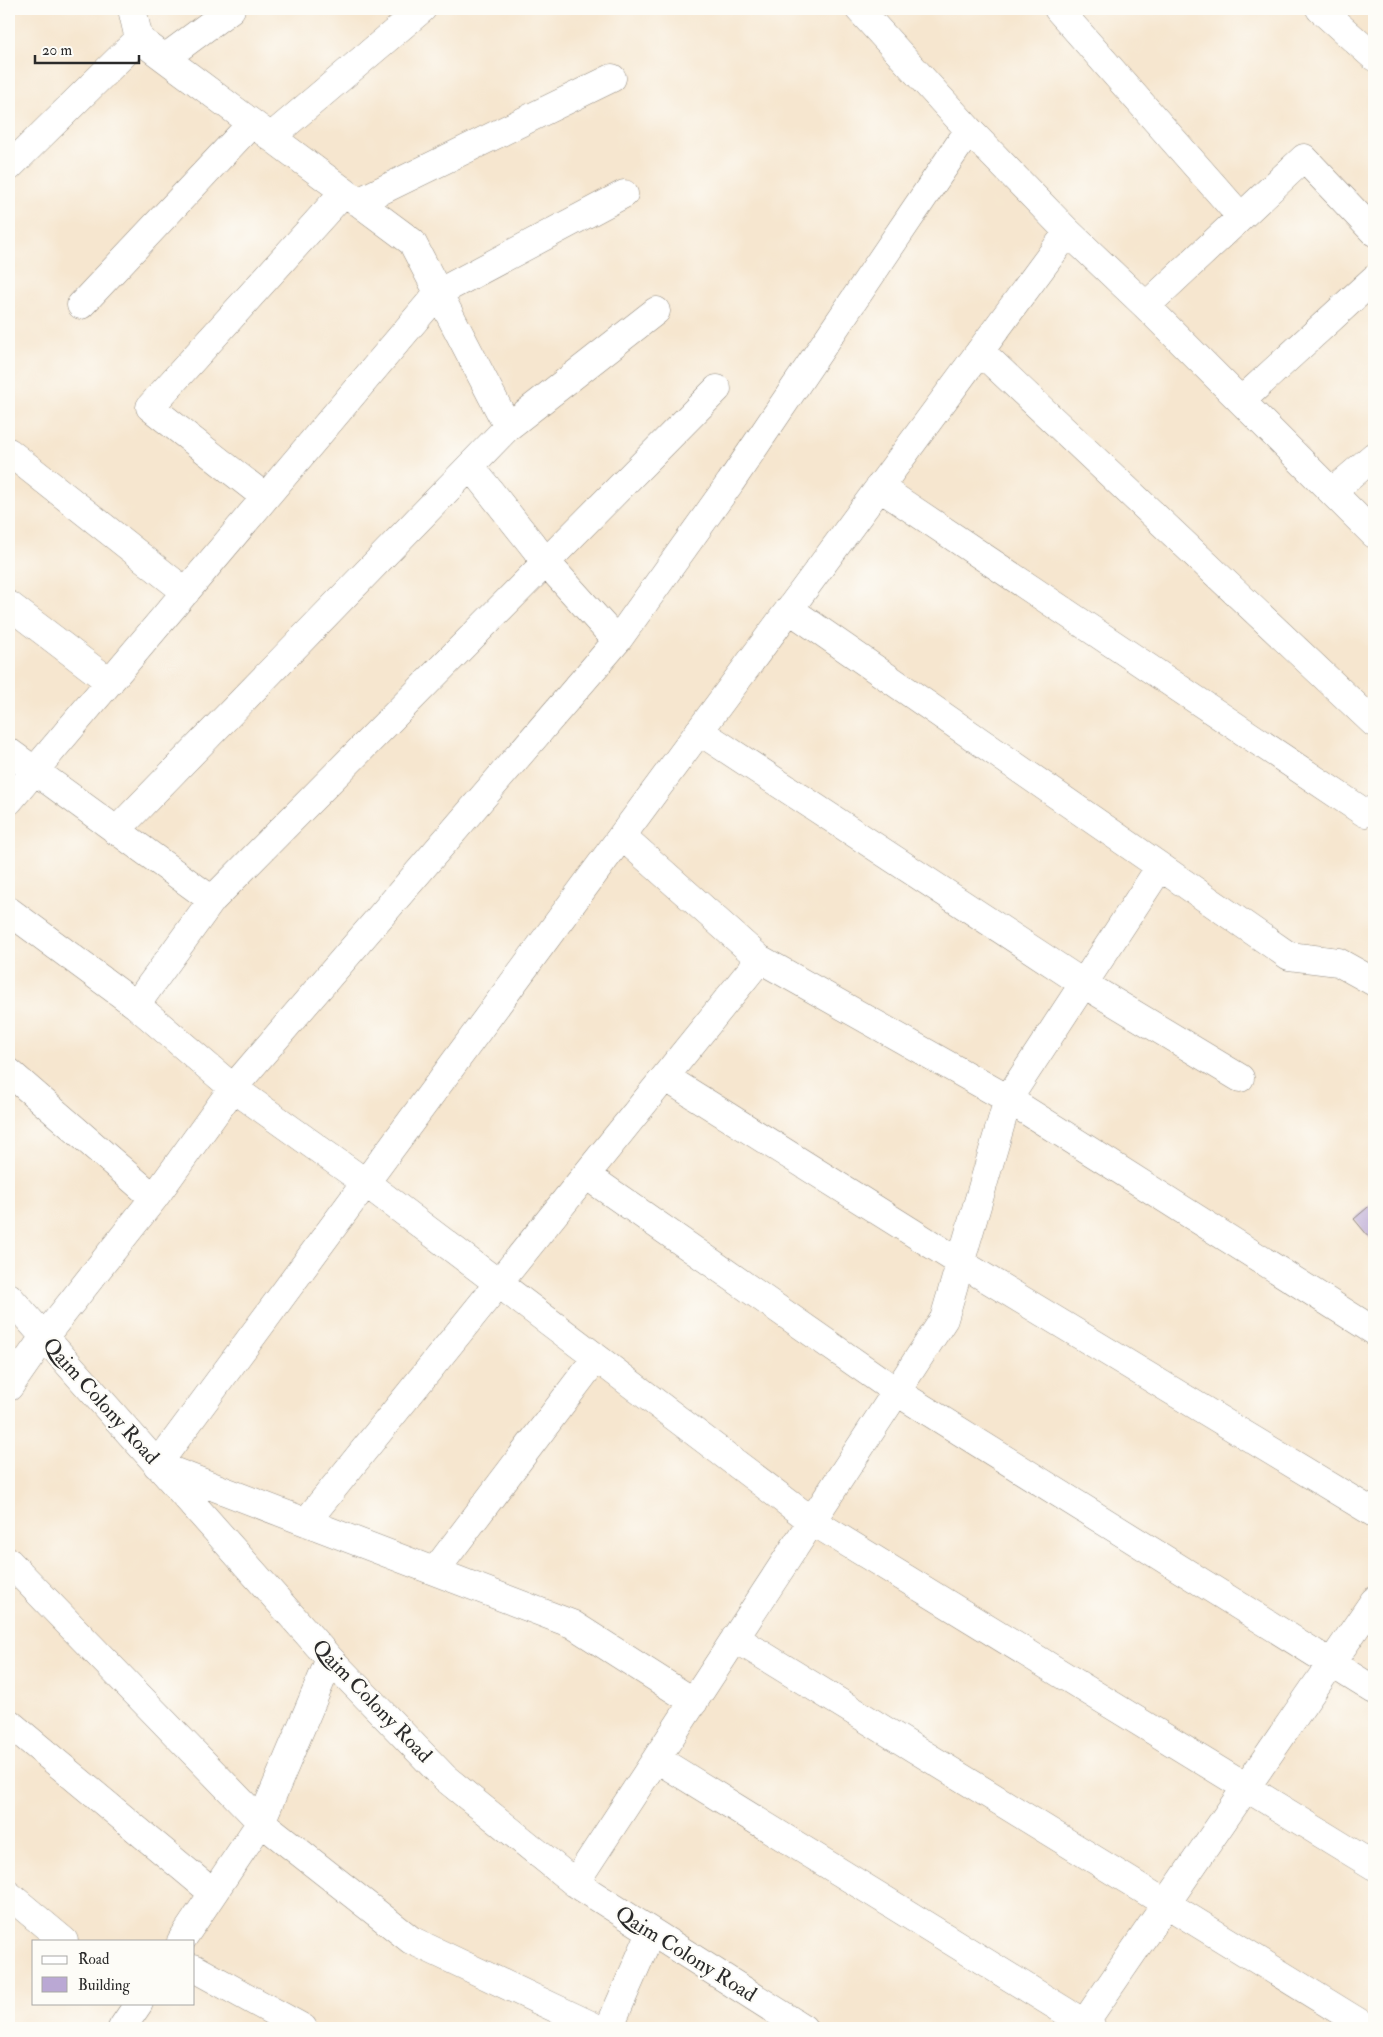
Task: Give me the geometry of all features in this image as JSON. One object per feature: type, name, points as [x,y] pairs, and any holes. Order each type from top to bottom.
[{"type":"street","points":[[132,9],[139,38],[412,242],[508,427]]},
{"type":"street","points":[[165,58],[231,9]]},
{"type":"street","points":[[81,305],[262,130],[422,9]]},
{"type":"street","points":[[859,9],[969,130],[1068,232],[1146,306],[1374,534]]},
{"type":"street","points":[[1058,9],[1241,217]]},
{"type":"street","points":[[1320,9],[1374,57]]},
{"type":"street","points":[[9,166],[139,38]]},
{"type":"street","points":[[266,497],[150,407],[351,197],[612,78]]},
{"type":"street","points":[[9,1387],[44,1337],[154,1198],[233,1088],[617,641],[730,482],[969,130]]},
{"type":"street","points":[[1146,306],[1304,158],[1374,232]]},
{"type":"street","points":[[9,801],[438,293],[624,194]]},
{"type":"street","points":[[694,1702],[572,1624],[157,1465],[1068,232]]},
{"type":"street","points":[[1241,401],[1374,279]]},
{"type":"street","points":[[116,831],[508,427],[656,311]]},
{"type":"street","points":[[980,351],[1374,723]]},
{"type":"street","points":[[136,1005],[212,900],[717,388]]},
{"type":"street","points":[[9,452],[186,592]]},
{"type":"street","points":[[1332,492],[1374,456]]},
{"type":"street","points":[[470,466],[546,562],[617,641]]},
{"type":"street","points":[[879,487],[1365,812]]},
{"type":"street","points":[[9,604],[110,682]]},
{"type":"street","points":[[789,609],[1289,956],[1338,962],[1374,982]]},
{"type":"street","points":[[699,731],[1084,984],[1240,1078]]},
{"type":"street","points":[[9,752],[212,900]]},
{"type":"street","points":[[622,836],[760,959],[1008,1100],[1374,1331]]},
{"type":"street","points":[[575,1883],[944,1319],[1008,1100],[1160,867]]},
{"type":"street","points":[[9,911],[136,1005],[233,1088],[366,1183],[812,1521],[1374,1866]]},
{"type":"street","points":[[306,1522],[760,959]]},
{"type":"street","points":[[9,1072],[154,1198]]},
{"type":"street","points":[[665,1077],[960,1263],[1374,1512]]},
{"type":"street","points":[[586,1175],[897,1392],[1374,1690]]},
{"type":"street","name":"Qaim Colony Road","points":[[9,1297],[330,1659],[445,1778],[575,1883],[803,2028]]},
{"type":"street","points":[[435,1571],[596,1358]]},
{"type":"street","points":[[9,1562],[261,1822],[411,1940],[597,2028]]},
{"type":"street","points":[[657,1759],[1086,2027],[1167,1904],[1374,1601]]},
{"type":"street","points":[[736,1638],[1368,2028]]},
{"type":"street","points":[[181,1940],[261,1822],[330,1659]]},
{"type":"street","points":[[9,1722],[213,1893]]},
{"type":"street","points":[[9,1895],[63,1940]]},
{"type":"street","points":[[609,2028],[651,1932]]},
{"type":"street","points":[[195,1969],[304,2028]]},
{"type":"street","points":[[122,2028],[138,2004]]},
{"type":"building","points":[[1374,1202],[1374,1243],[1354,1219]]}]
